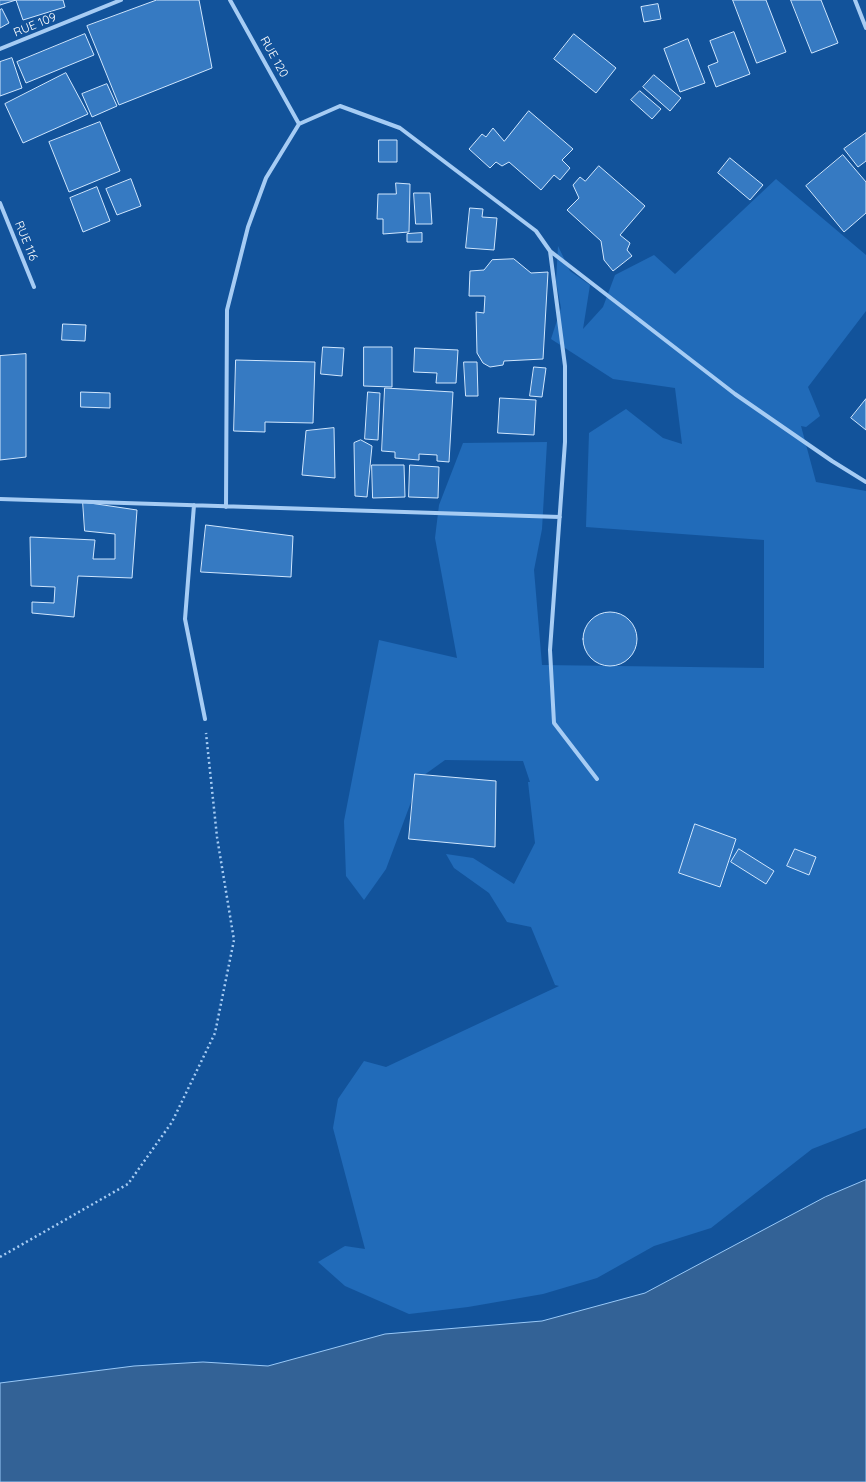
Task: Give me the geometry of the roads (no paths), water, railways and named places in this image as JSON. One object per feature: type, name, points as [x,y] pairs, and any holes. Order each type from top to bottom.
[{"type":"street","name":"RUE 109","points":[[0,50],[121,0]]},
{"type":"street","name":"RUE 120","points":[[230,0],[299,124]]},
{"type":"street","points":[[855,0],[866,28]]},
{"type":"street","points":[[226,507],[227,310],[248,227],[266,178],[299,124],[340,106],[400,128],[536,231],[550,251],[734,394],[832,461],[866,482]]},
{"type":"street","name":"RUE 116","points":[[0,203],[34,287]]},
{"type":"street","points":[[550,251],[565,366],[565,442],[550,650],[554,723],[597,779]]},
{"type":"street","points":[[0,499],[560,517]]},
{"type":"street","points":[[194,506],[184,619],[205,719]]}]
